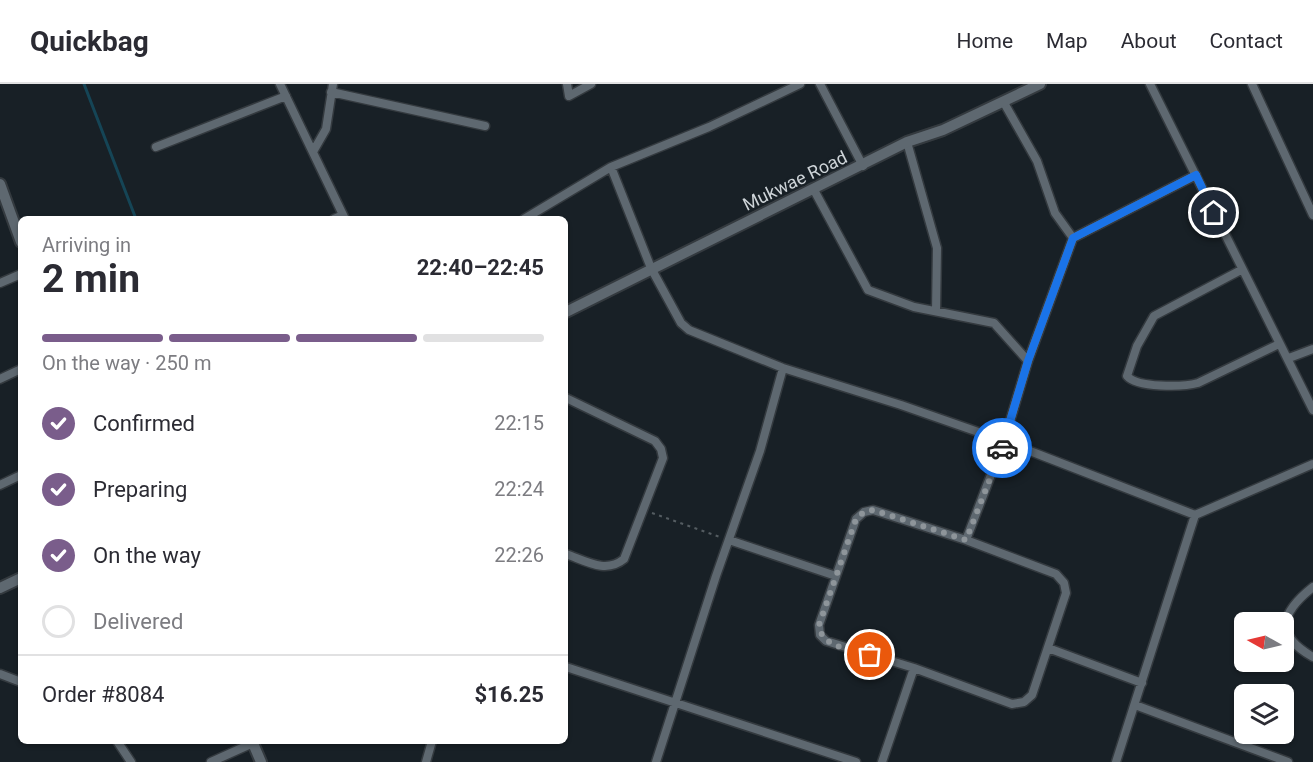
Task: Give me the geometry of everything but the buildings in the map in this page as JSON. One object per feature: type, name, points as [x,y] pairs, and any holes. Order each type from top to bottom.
[{"type":"street","points":[[280,84],[314,150],[340,216]]},
{"type":"street","points":[[567,84],[569,96],[591,84]]},
{"type":"street","points":[[529,216],[611,167],[708,127],[800,84]]},
{"type":"street","points":[[820,84],[863,166]]},
{"type":"street","name":"Mukwae Road","points":[[568,311],[651,268],[863,166],[907,142],[943,130],[1040,84]]},
{"type":"street","points":[[1150,84],[1313,410]]},
{"type":"street","points":[[1252,84],[1313,215]]},
{"type":"street","points":[[314,150],[326,129],[332,88],[485,126]]},
{"type":"street","points":[[156,147],[286,96]]},
{"type":"street","points":[[1003,101],[1037,161],[1055,213],[1073,238]]},
{"type":"street","points":[[907,142],[937,248],[936,311]]},
{"type":"street","points":[[611,167],[651,268],[681,323],[689,330],[783,368],[901,405],[1004,441],[1195,514],[1313,464]]},
{"type":"street","points":[[966,540],[1004,441],[1028,361],[1073,238],[1196,175]]},
{"type":"street","points":[[0,184],[18,234]]},
{"type":"street","points":[[814,190],[863,285],[874,293],[914,307],[994,323],[1028,361]]},
{"type":"street","points":[[1241,270],[1154,316],[1137,346],[1127,376],[1140,383],[1186,386],[1198,383],[1279,344]]},
{"type":"street","points":[[0,283],[18,275]]},
{"type":"street","points":[[1289,358],[1313,349]]},
{"type":"street","points":[[656,762],[760,451],[783,368]]},
{"type":"street","points":[[0,379],[18,370]]},
{"type":"street","points":[[568,399],[655,441],[661,449],[663,458],[624,559],[615,566],[604,567],[568,555]]},
{"type":"street","points":[[0,486],[18,477]]},
{"type":"street","points":[[873,510],[966,540],[1056,574],[1064,583],[1066,593],[1032,695],[1024,702],[1012,704],[914,668],[826,641],[820,635],[819,625],[836,576],[856,519],[864,512],[873,510]]},
{"type":"street","points":[[1116,762],[1195,514]]},
{"type":"street","points":[[729,540],[836,576]]},
{"type":"street","points":[[0,588],[18,579]]},
{"type":"street","points":[[1313,587],[1290,610],[1285,627],[1288,639],[1313,657]]},
{"type":"street","points":[[1048,648],[1142,683]]},
{"type":"street","points":[[568,668],[856,762]]},
{"type":"street","points":[[882,762],[914,668]]},
{"type":"street","points":[[0,674],[18,681]]},
{"type":"street","points":[[1135,705],[1288,762]]},
{"type":"street","points":[[119,744],[131,762]]},
{"type":"street","points":[[211,762],[249,744]]},
{"type":"street","points":[[254,744],[261,762]]},
{"type":"street","points":[[426,762],[431,744]]},
{"type":"path","points":[[643,510],[729,540]]},
{"type":"waterway","points":[[84,84],[135,216]]},
{"type":"way so far","points":[[870,655],[826,641],[820,635],[819,625],[856,519],[864,512],[873,510],[966,540],[1002,448]]},
{"type":"route","points":[[1002,448],[1028,361],[1065,254],[1073,238],[1196,175],[1214,213]]}]
